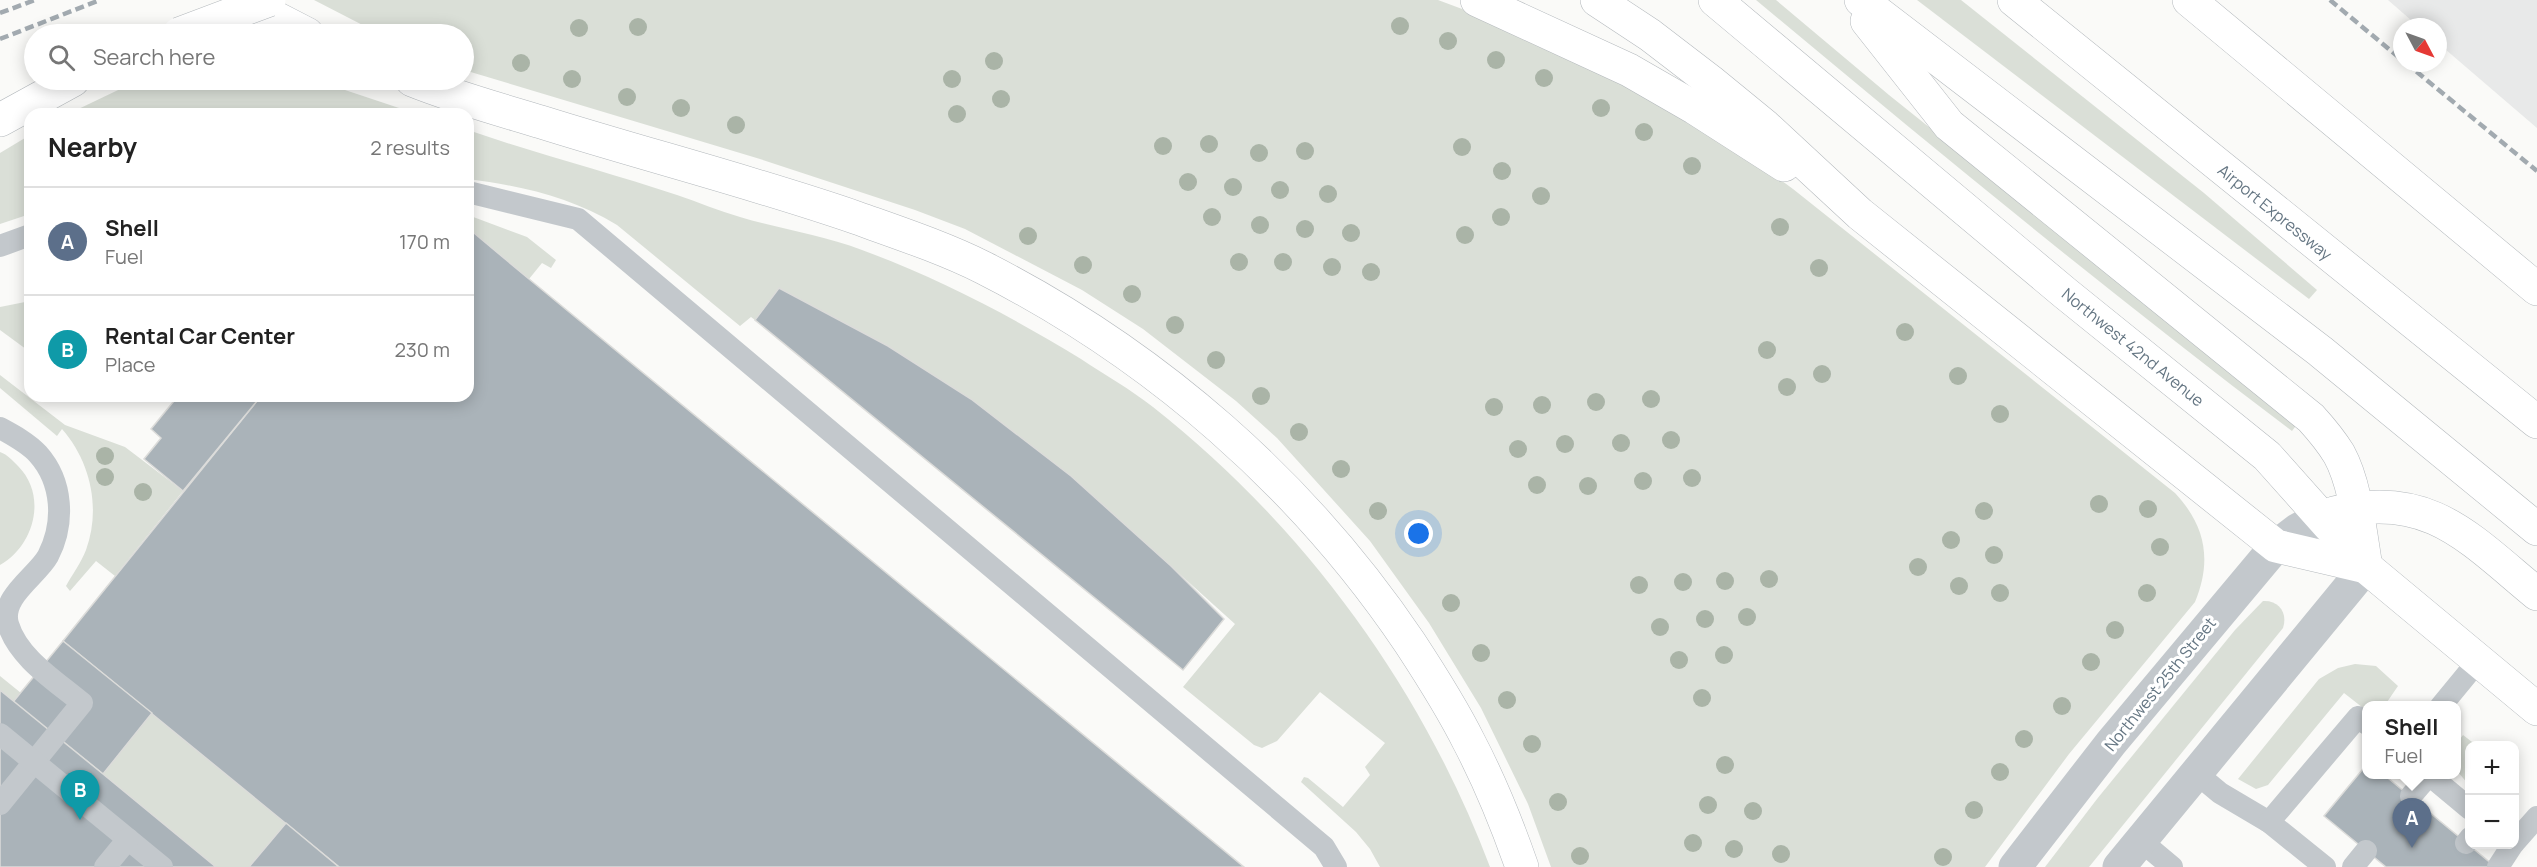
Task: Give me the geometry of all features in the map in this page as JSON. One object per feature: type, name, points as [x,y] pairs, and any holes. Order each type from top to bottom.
[{"type":"highway","points":[[241,0],[288,24]]},
{"type":"highway","points":[[205,24],[269,0]]},
{"type":"highway","points":[[1477,0],[1629,70],[1695,108],[1860,214]]},
{"type":"highway","points":[[1597,0],[1650,35],[1710,81],[1765,126],[1860,214],[2276,546],[2366,567],[2356,509],[2340,456],[2328,436],[2311,418],[1949,125],[1851,0]]},
{"type":"highway","name":"Northwest 42nd Avenue","points":[[1715,0],[2065,293],[2267,456],[2366,567],[2537,709]]},
{"type":"highway","points":[[1861,0],[2320,351],[2537,529]]},
{"type":"highway","name":"Airport Expressway","points":[[2014,0],[2537,422]]},
{"type":"highway","points":[[2189,0],[2537,289]]},
{"type":"highway","points":[[0,120],[55,90]]},
{"type":"highway","points":[[443,90],[560,128],[775,191],[921,242],[980,267],[1019,287],[1103,337],[1144,366],[1184,396],[1263,467],[1295,499],[1357,569],[1419,658],[1468,738],[1489,782],[1522,867]]},
{"type":"highway","points":[[2321,517],[2356,509],[2405,508],[2441,519],[2537,594]]},
{"type":"street","name":"Northwest 25th Street","points":[[2014,867],[2111,743],[2276,546],[2297,530],[2321,517]]},
{"type":"street","points":[[2119,867],[2366,567]]},
{"type":"lane","points":[[474,193],[578,219],[1324,847],[1336,867]]},
{"type":"lane","points":[[0,246],[24,237]]},
{"type":"lane","points":[[0,428],[37,453],[53,477],[60,503],[58,532],[47,558],[10,603],[7,622],[20,650],[82,703],[0,804]]},
{"type":"lane","points":[[2444,701],[2478,661]]},
{"type":"lane","points":[[2269,822],[2358,717],[2362,720]]},
{"type":"lane","points":[[0,734],[162,867]]},
{"type":"lane","points":[[2196,773],[2220,793],[2269,822],[2325,867]]},
{"type":"lane","points":[[2411,796],[2425,779]]},
{"type":"lane","points":[[2433,779],[2465,806]]},
{"type":"lane","points":[[2519,838],[2537,818]]},
{"type":"lane","points":[[105,867],[128,839]]},
{"type":"lane","points":[[2141,841],[2172,867]]},
{"type":"lane","points":[[2498,867],[2511,849]]},
{"type":"shaded area","points":[[314,0],[1438,0],[1531,38],[1622,82],[1710,133],[1793,189],[2175,493],[2194,518],[2203,545],[2203,572],[2200,587],[2195,602],[2069,754],[1985,867],[1551,867],[1528,804],[1481,708],[1429,623],[1370,541],[1277,438],[1236,401],[1143,329],[1082,290],[965,229],[915,210],[760,159],[474,73],[474,24],[361,24]]},
{"type":"shaded area","points":[[1756,0],[1776,0],[1889,95],[2298,423],[2292,431],[2021,219]]},
{"type":"shaded area","points":[[1917,0],[1961,0],[2204,193],[2317,290],[2309,299]]},
{"type":"shaded area","points":[[2388,0],[2537,0],[2537,128],[2447,51],[2447,18],[2409,18]]},
{"type":"shaded area","points":[[118,90],[345,90],[399,108],[81,108]]},
{"type":"shaded area","points":[[474,132],[651,187],[732,215],[832,240],[890,261],[946,285],[1028,328],[1144,400],[1208,454],[1260,504],[1308,557],[1353,614],[1393,674],[1430,736],[1462,800],[1490,867],[1380,867],[1370,849],[1356,832],[1301,782],[1304,777],[1308,778],[1343,807],[1370,775],[1365,767],[1385,743],[1320,692],[1277,741],[1262,748],[1254,745],[1183,687],[1235,624],[1071,476],[888,346],[779,288],[755,320],[751,317],[740,326],[617,225],[564,200],[507,185],[474,180]]},
{"type":"shaded area","points":[[24,139],[24,216],[0,224],[0,153]]},
{"type":"shaded area","points":[[474,217],[527,237],[556,260],[551,268],[542,263],[529,279],[474,233]]},
{"type":"shaded area","points":[[24,302],[24,348],[0,330],[0,307]]},
{"type":"shaded area","points":[[0,375],[24,393],[24,402],[35,402],[65,425],[125,447],[183,491],[115,576],[96,561],[70,591],[66,586],[86,550],[93,518],[93,502],[86,471],[72,442],[62,429],[57,436],[0,388]]},
{"type":"shaded area","points":[[0,452],[12,460],[27,478],[33,491],[34,505],[29,533],[12,557],[0,565]]},
{"type":"shaded area","points":[[2263,601],[2269,601],[2281,608],[2284,617],[2283,628],[2089,867],[2045,867],[2097,799],[2235,630]]},
{"type":"shaded area","points":[[2355,664],[2376,666],[2398,686],[2388,701],[2362,701],[2362,707],[2344,693],[2268,785],[2256,789],[2238,779],[2319,679],[2338,668]]},
{"type":"shaded area","points":[[0,676],[21,693],[13,702],[0,690]]},
{"type":"shaded area","points":[[152,713],[286,823],[249,867],[216,867],[103,774]]},
{"type":"shaded area","points":[[2463,735],[2471,741],[2465,741],[2465,780],[2461,776],[2461,738]]},
{"type":"pier","points":[[2121,0],[2241,0],[2537,247],[2537,341]]},
{"type":"building","points":[[474,233],[1244,867],[339,867],[63,641],[256,402],[474,402]]},
{"type":"building","points":[[779,288],[888,346],[971,399],[1071,476],[1171,566],[1224,619],[1183,670],[755,320]]},
{"type":"building","points":[[173,402],[256,402],[183,491],[144,459],[161,438],[151,429]]},
{"type":"building","points":[[63,641],[152,713],[103,774],[13,702]]},
{"type":"building","points":[[0,690],[103,774],[216,867],[0,867]]},
{"type":"building","points":[[2362,770],[2362,779],[2389,779],[2465,842],[2465,849],[2474,849],[2493,865],[2492,867],[2386,867],[2324,816]]},
{"type":"building","points":[[286,823],[339,867],[249,867]]},
{"type":"railway","points":[[0,13],[35,0]]},
{"type":"railway","points":[[38,24],[100,0]]},
{"type":"railway","points":[[2330,0],[2393,52]]},
{"type":"railway","points":[[0,39],[24,30]]},
{"type":"railway","points":[[2417,72],[2537,171]]},
{"type":"place","name":"Rental Car Center","points":[[80,820]]},
{"type":"place","name":"Shell","points":[[2412,848]]}]
